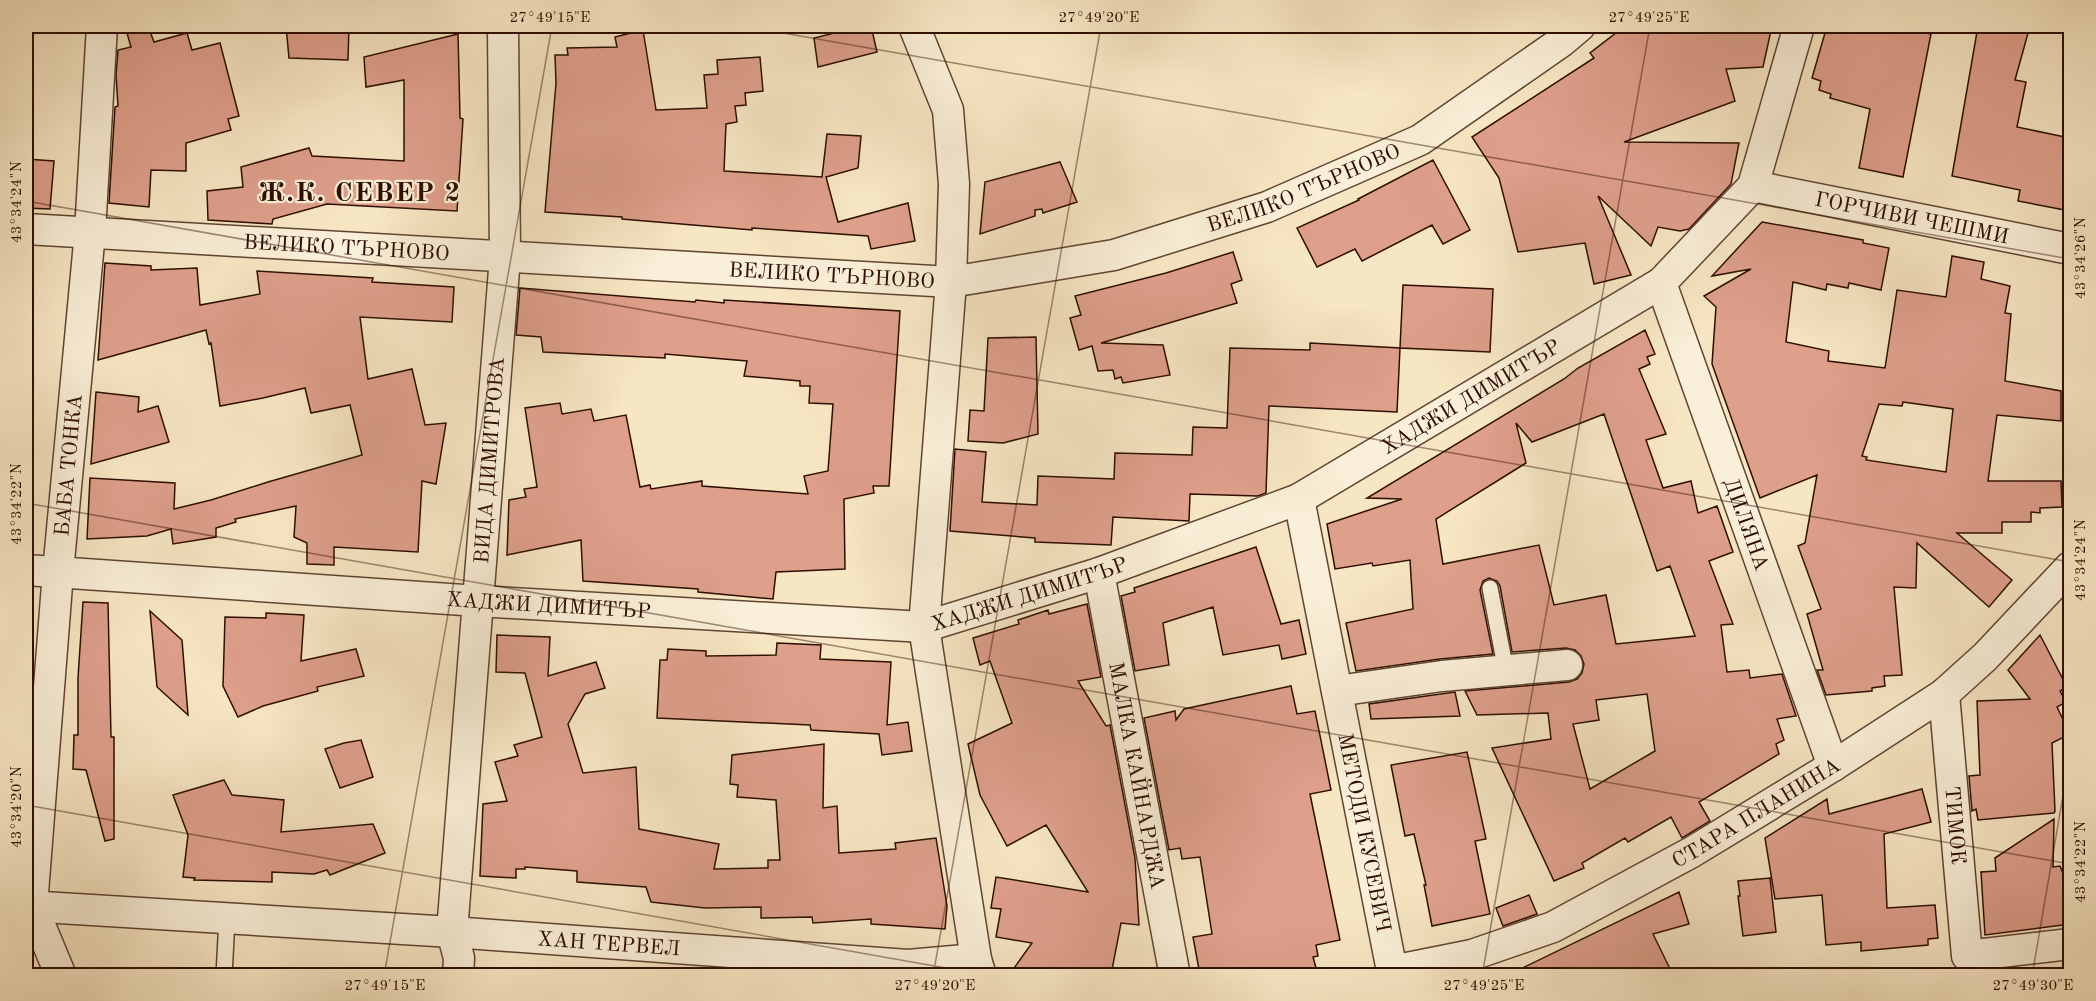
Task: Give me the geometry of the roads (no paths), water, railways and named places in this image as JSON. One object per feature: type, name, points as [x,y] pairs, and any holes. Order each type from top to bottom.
[{"type":"street","name":"БАБА ТОНКА","points":[[28,906],[90,232],[102,26]]},
{"type":"street","name":"ВИДА ДИМИТРОВА","points":[[452,932],[505,257],[503,26]]},
{"type":"street","points":[[914,26],[948,110],[954,184],[951,282],[924,627],[979,967]]},
{"type":"street","name":"ВЕЛИКО ТЪРНОВО","points":[[26,229],[951,282],[1114,255],[1267,207],[1420,140],[1561,42],[1580,26]]},
{"type":"street","name":"ХАДЖИ ДИМИТЪР","points":[[26,570],[478,601],[924,627],[1099,573],[1299,499],[1660,283],[1753,186],[1800,26]]},
{"type":"street","name":"ГОРЧИВИ ЧЕШМИ","points":[[1753,186],[2070,249]]},
{"type":"street","name":"ДИЛЯНА","points":[[1660,283],[1833,766]]},
{"type":"street","name":"МЕТОДИ КУСЕВИЧ","points":[[1299,499],[1392,973]]},
{"type":"street","name":"СТАРА ПЛАНИНА","points":[[1392,973],[1472,955],[1553,927],[1692,852],[1833,766],[1944,694],[1985,657],[2070,567]]},
{"type":"street","name":"МАЛКА КАЙНАРДЖА","points":[[1099,573],[1175,975]]},
{"type":"street","points":[[1337,691],[1442,676],[1567,665]]},
{"type":"street","name":"ТИМОК","points":[[1944,694],[1967,956],[2070,944]]},
{"type":"street","points":[[28,906],[61,975]]},
{"type":"street","name":"ХАН ТЕРВЕЛ","points":[[28,906],[452,932],[904,970],[979,967]]},
{"type":"street","points":[[452,932],[459,958],[458,975]]},
{"type":"lane","points":[[1490,588],[1506,670]]},
{"type":"lane","points":[[224,975],[227,918]]},
{"type":"district","name":"Ж.К. СЕВЕР 2","points":[[360,192]]}]
